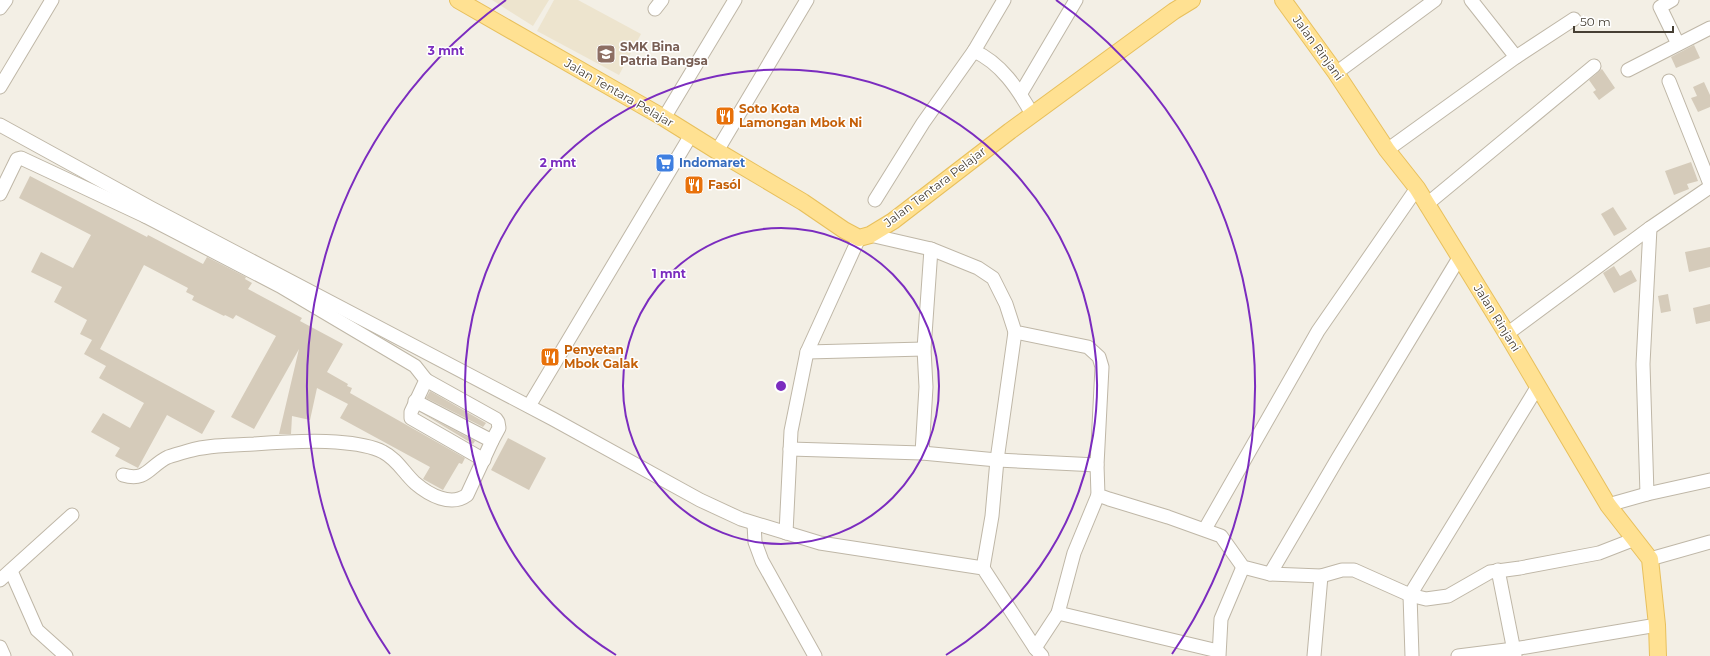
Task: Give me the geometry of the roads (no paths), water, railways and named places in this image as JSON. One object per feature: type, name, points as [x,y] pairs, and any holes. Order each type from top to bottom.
[{"type":"main road","name":"Jalan Tentara Pelajar","points":[[458,0],[664,118],[803,202],[844,230],[865,236],[894,221],[1032,114],[1174,11],[1192,0]]},
{"type":"main road","name":"Jalan Rinjani","points":[[1283,0],[1336,73],[1387,150],[1417,188],[1426,205],[1519,354],[1608,505],[1650,559]]},
{"type":"main road","points":[[1650,559],[1657,625],[1658,656]]},
{"type":"street","points":[[0,8],[6,0]]},
{"type":"street","points":[[0,87],[52,0]]},
{"type":"street","points":[[664,118],[735,0]]},
{"type":"street","points":[[717,151],[807,0]]},
{"type":"street","points":[[875,200],[923,123],[974,51],[1004,0]]},
{"type":"street","points":[[1021,93],[1076,0]]},
{"type":"street","points":[[1336,73],[1435,0]]},
{"type":"street","points":[[1471,0],[1516,57]]},
{"type":"street","points":[[1672,0],[1658,4],[1678,44]]},
{"type":"street","points":[[1387,150],[1516,57],[1574,19]]},
{"type":"street","points":[[1628,70],[1710,28]]},
{"type":"street","points":[[974,51],[992,61],[1021,93],[1032,114]]},
{"type":"street","points":[[1426,205],[1594,66]]},
{"type":"street","points":[[1508,336],[1650,228],[1710,185],[1669,81]]},
{"type":"street","points":[[0,125],[148,212],[280,286],[415,366],[426,380],[496,419],[499,428],[467,495],[461,499],[447,501],[415,483],[401,466],[383,452],[370,448],[336,442],[228,445],[190,450],[167,458],[151,468],[145,475],[139,477],[123,475]]},
{"type":"street","points":[[529,406],[691,135]]},
{"type":"street","points":[[0,194],[17,159],[21,158],[148,212],[529,406],[700,500],[754,524],[820,543],[983,568]]},
{"type":"street","points":[[1205,529],[1318,331],[1417,188]]},
{"type":"street","points":[[1647,494],[1643,364],[1650,228]]},
{"type":"street","points":[[786,533],[791,431],[807,352],[865,236],[931,249],[978,268],[992,278],[1006,304],[1015,332],[997,460],[992,516],[983,568],[1039,652]]},
{"type":"street","points":[[922,453],[926,387],[924,349],[931,249]]},
{"type":"street","points":[[1270,574],[1342,451],[1459,258]]},
{"type":"street","points":[[1015,332],[1088,347],[1099,357],[1102,367],[1097,465],[1098,494],[1074,553],[1058,613],[1039,652]]},
{"type":"street","points":[[807,352],[924,349]]},
{"type":"street","points":[[426,380],[415,401],[411,412],[411,418],[484,460]]},
{"type":"street","points":[[1412,656],[1410,595],[1538,386]]},
{"type":"street","points":[[415,401],[492,442]]},
{"type":"street","points":[[790,449],[922,453],[997,460],[1097,465]]},
{"type":"street","points":[[1608,505],[1647,494],[1710,480]]},
{"type":"street","points":[[1098,494],[1205,529],[1221,536],[1243,567],[1270,574],[1321,576],[1342,570],[1354,570],[1410,595],[1426,599],[1448,596],[1490,572],[1520,568],[1599,553],[1635,539]]},
{"type":"street","points":[[66,656],[37,630],[4,574],[72,516]]},
{"type":"street","points":[[754,524],[755,542],[762,561],[815,656]]},
{"type":"street","points":[[1650,559],[1710,542]]},
{"type":"street","points":[[1058,613],[1218,654],[1221,619],[1243,567]]},
{"type":"street","points":[[1498,570],[1514,652]]},
{"type":"street","points":[[1314,656],[1321,576]]},
{"type":"street","points":[[1458,656],[1514,652],[1657,625]]},
{"type":"street","points":[[0,647],[4,656]]},
{"type":"place","name":"SMK Bina Patria Bangsa","points":[[606,54]]},
{"type":"place","name":"Soto Kota Lamongan Mbok Ni","points":[[725,116]]},
{"type":"place","name":"Indomaret","points":[[665,163]]},
{"type":"place","name":"Fasól","points":[[694,185]]},
{"type":"place","name":"Penyetan Mbok Galak","points":[[550,357]]}]
